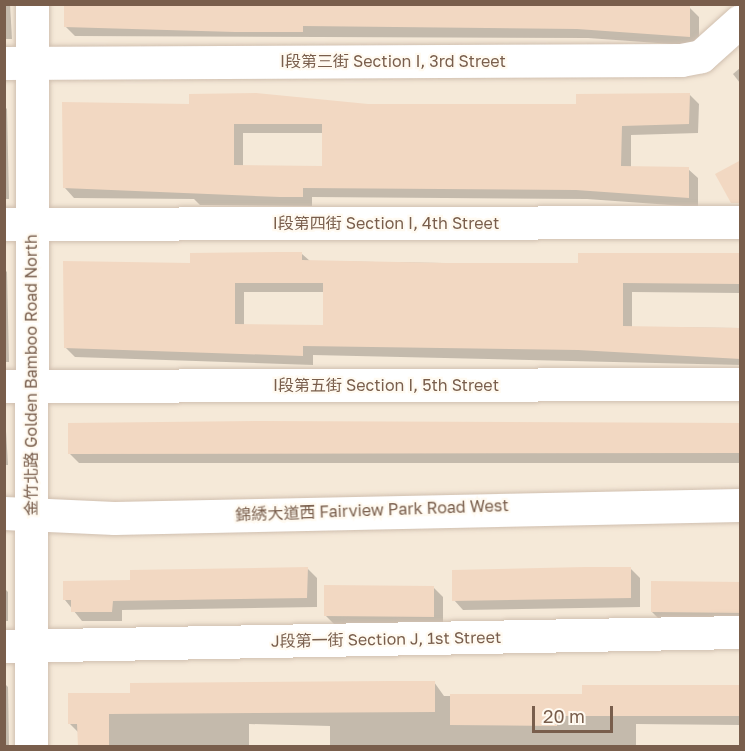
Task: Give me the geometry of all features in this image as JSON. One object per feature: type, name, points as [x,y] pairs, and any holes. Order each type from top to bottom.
[{"type":"street","name":"金竹北路 Golden Bamboo Road North","points":[[31,747],[18,646],[18,63],[32,4]]},
{"type":"street","name":"I段第三街 Section I, 3rd Street","points":[[18,63],[681,60],[701,56],[741,21]]},
{"type":"street","name":"I段第四街 Section I, 4th Street","points":[[18,225],[741,222]]},
{"type":"street","name":"I段第五街 Section I, 5th Street","points":[[18,386],[741,384]]},
{"type":"street","name":"錦綉大道西 Fairview Park Road West","points":[[18,513],[114,518],[741,505]]},
{"type":"street","name":"J段第一街 Section J, 1st Street","points":[[18,646],[741,632]]},
{"type":"shaded area","points":[[5,5],[740,5],[740,746],[5,746]]},
{"type":"building","points":[[64,4],[690,6],[690,37],[577,29],[303,26],[303,32],[235,32],[64,27]]},
{"type":"building","points":[[256,93],[368,104],[576,104],[576,94],[690,93],[689,124],[622,126],[621,166],[689,167],[689,198],[576,190],[303,188],[303,197],[280,197],[63,188],[62,102],[189,104],[189,94]],"holes":[[[234,124],[322,124],[322,166],[234,165]]]},
{"type":"building","points":[[741,160],[741,203],[731,203],[715,174]]},
{"type":"building","points":[[302,252],[302,260],[578,263],[578,253],[741,253],[741,284],[623,283],[623,326],[741,328],[741,359],[578,350],[303,346],[303,356],[64,348],[63,261],[190,263],[190,253]],"holes":[[[235,283],[323,283],[323,325],[235,324]]]},
{"type":"building","points":[[261,421],[741,423],[741,453],[68,454],[68,423]]},
{"type":"building","points":[[308,567],[307,598],[113,601],[112,612],[71,612],[71,600],[63,600],[63,581],[130,580],[130,570]]},
{"type":"building","points":[[631,567],[631,598],[452,601],[452,570]]},
{"type":"building","points":[[651,581],[741,582],[741,613],[651,612]]},
{"type":"building","points":[[324,585],[434,586],[434,617],[324,616]]},
{"type":"building","points":[[435,681],[435,712],[109,714],[109,747],[78,747],[77,724],[68,724],[68,693],[130,693],[130,683]]},
{"type":"building","points":[[582,685],[741,685],[741,716],[557,716],[557,726],[450,725],[450,694],[582,694]]}]
